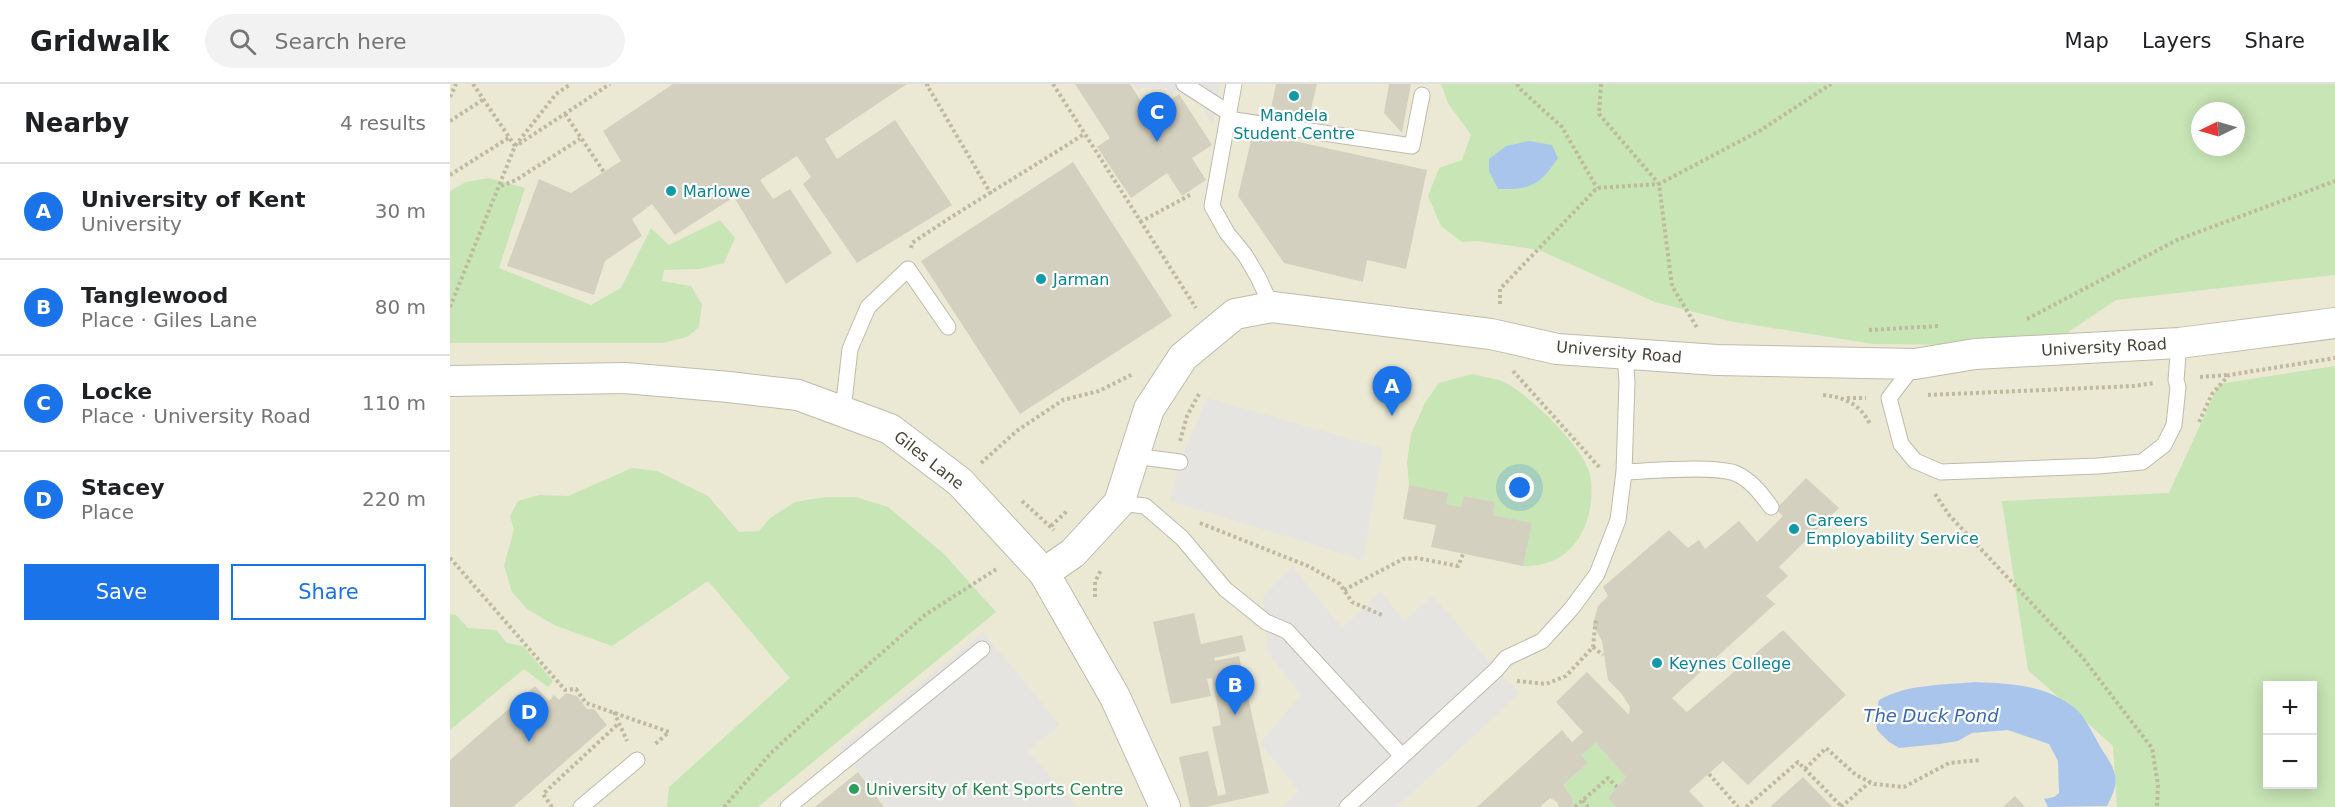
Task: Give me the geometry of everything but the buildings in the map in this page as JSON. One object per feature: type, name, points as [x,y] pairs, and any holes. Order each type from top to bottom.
[{"type":"street","name":"University Road","points":[[1044,573],[1072,553],[1119,502],[1149,409],[1183,357],[1235,315],[1272,307],[1491,334],[1557,349],[1717,360],[1915,364],[1975,354],[2179,343],[2335,323]]},
{"type":"street","name":"Giles Lane","points":[[450,381],[625,378],[798,395],[890,429],[960,482],[1044,573],[1115,697],[1165,807]]},
{"type":"lane","points":[[1184,84],[1229,116],[1412,146],[1422,94]]},
{"type":"lane","points":[[1234,84],[1212,206],[1227,233],[1245,255],[1272,307]]},
{"type":"lane","points":[[843,410],[850,349],[868,307],[908,269],[948,327]]},
{"type":"lane","points":[[1915,364],[1889,398],[1901,444],[1915,461],[1941,472],[2098,466],[2142,462],[2164,445],[2174,425],[2179,343]]},
{"type":"lane","points":[[1347,807],[1496,670],[1506,658],[1542,641],[1572,608],[1597,574],[1618,520],[1623,476],[1626,354]]},
{"type":"lane","points":[[1134,456],[1176,462]]},
{"type":"lane","points":[[1623,476],[1720,470],[1737,474],[1754,486],[1771,507]]},
{"type":"lane","points":[[1119,502],[1145,506],[1182,538],[1225,589],[1266,622],[1287,631],[1402,756]]},
{"type":"lane","points":[[788,807],[982,649]]},
{"type":"lane","points":[[581,807],[637,760]]},
{"type":"path","points":[[450,97],[456,84]]},
{"type":"path","points":[[473,84],[516,146]]},
{"type":"path","points":[[450,307],[516,146],[556,94],[571,84]]},
{"type":"path","points":[[516,146],[610,84]]},
{"type":"path","points":[[929,84],[927,85],[991,194]]},
{"type":"path","points":[[1053,84],[1193,301],[1199,316]]},
{"type":"path","points":[[1517,84],[1562,127],[1597,188]]},
{"type":"path","points":[[1601,84],[1599,114],[1659,184],[1672,286],[1698,329]]},
{"type":"path","points":[[1499,312],[1500,289],[1597,188],[1659,184],[1761,130],[1831,84]]},
{"type":"path","points":[[450,121],[484,99]]},
{"type":"path","points":[[565,114],[604,172]]},
{"type":"path","points":[[908,269],[912,243],[1084,134]]},
{"type":"path","points":[[450,175],[510,137]]},
{"type":"path","points":[[500,186],[516,180],[580,139]]},
{"type":"path","points":[[2020,322],[2177,240],[2335,181]]},
{"type":"path","points":[[1865,330],[1949,326]]},
{"type":"path","points":[[1689,329],[1708,330]]},
{"type":"path","points":[[1813,395],[1889,398],[2134,386],[2229,375],[2335,358]]},
{"type":"path","points":[[1511,369],[1610,480],[1623,476]]},
{"type":"path","points":[[979,464],[1017,430],[1063,400],[1099,391],[1139,370]]},
{"type":"path","points":[[2196,429],[2212,394],[2229,375]]},
{"type":"path","points":[[1176,462],[1187,416],[1203,386]]},
{"type":"path","points":[[1846,398],[1866,416],[1875,434]]},
{"type":"path","points":[[1927,492],[1937,495],[1949,515],[2082,657],[2152,748],[2158,785],[2157,807]]},
{"type":"path","points":[[1191,519],[1308,566],[1340,584],[1352,603],[1382,615]]},
{"type":"path","points":[[724,807],[779,746],[925,615],[1024,550]]},
{"type":"path","points":[[1344,590],[1402,559],[1417,558],[1458,566],[1463,554]]},
{"type":"path","points":[[450,558],[565,690],[576,689],[586,703],[614,712],[669,732],[637,760],[614,712]]},
{"type":"path","points":[[1517,681],[1546,684],[1566,676],[1593,647],[1596,611]]},
{"type":"path","points":[[1593,647],[1603,655]]},
{"type":"path","points":[[552,807],[543,794],[618,724]]},
{"type":"path","points":[[1805,769],[1826,748],[1856,775],[1870,782],[1904,787],[1949,763],[1980,760]]},
{"type":"path","points":[[1746,807],[1798,762],[1841,807],[1870,782]]},
{"type":"path","points":[[1708,774],[1738,807]]},
{"type":"path","points":[[1575,807],[1608,778],[1617,788]]},
{"type":"path","points":[[1583,800],[1588,807]]},
{"type":"shaded area","points":[[450,84],[2335,84],[2335,807],[450,807]]},
{"type":"shaded area","points":[[1133,84],[1220,84],[1213,124],[1201,105],[1178,91],[1172,94],[1167,88],[1136,88]]},
{"type":"shaded area","points":[[1207,398],[1383,448],[1363,560],[1170,501],[1180,462]]},
{"type":"shaded area","points":[[1292,566],[1342,628],[1381,592],[1404,621],[1433,595],[1496,670],[1520,693],[1397,807],[1282,807],[1299,791],[1260,743],[1301,695],[1268,653],[1263,596]]},
{"type":"shaded area","points":[[983,632],[1060,725],[1028,751],[1077,807],[887,807],[840,748]]},
{"type":"green space","points":[[1441,84],[2335,84],[2335,275],[2116,300],[2058,339],[1969,345],[1873,344],[1729,321],[1655,302],[1539,250],[1478,241],[1462,242],[1441,226],[1428,196],[1439,168],[1462,160],[1471,135],[1448,103]]},
{"type":"green space","points":[[489,178],[525,188],[499,268],[591,305],[621,288],[651,228],[669,245],[720,220],[735,238],[724,263],[699,269],[664,270],[662,281],[691,286],[702,304],[699,327],[687,337],[663,343],[450,343],[450,191],[466,182]]},
{"type":"green space","points":[[2335,366],[2335,807],[2117,807],[2113,746],[2028,670],[2002,501],[2169,493],[2219,384]]},
{"type":"green space","points":[[1472,374],[1504,382],[1529,399],[1563,432],[1581,455],[1589,470],[1591,502],[1584,528],[1570,549],[1550,562],[1523,566],[1531,523],[1493,515],[1495,502],[1464,496],[1461,507],[1446,504],[1409,485],[1407,462],[1411,434],[1425,403],[1439,383]]},
{"type":"green space","points":[[632,468],[657,471],[708,496],[739,532],[759,531],[770,518],[795,502],[826,497],[856,497],[888,507],[944,554],[996,612],[758,807],[667,807],[669,787],[790,678],[708,581],[612,646],[554,625],[527,609],[512,592],[504,566],[514,529],[510,516],[518,501],[539,495],[568,496]]},
{"type":"green space","points":[[450,614],[456,615],[468,628],[496,630],[507,643],[523,646],[553,681],[548,687],[524,669],[450,730]]},
{"type":"green space","points":[[1596,743],[1626,777],[1608,798],[1616,807],[1572,807],[1573,799],[1563,785],[1588,763],[1581,755]]},
{"type":"water","points":[[1529,141],[1552,145],[1558,158],[1546,174],[1534,184],[1527,187],[1498,189],[1489,171],[1489,159],[1506,146]]},
{"type":"water","name":"The Duck Pond","points":[[1975,682],[2015,685],[2040,690],[2076,709],[2114,770],[2114,789],[2107,806],[2048,807],[2044,799],[2054,797],[2059,793],[2058,761],[2049,744],[2008,730],[1972,733],[1958,741],[1899,748],[1877,730],[1875,717],[1879,700],[1913,688]]},
{"type":"place","name":"Mandela Student Centre","points":[[1294,96]]},
{"type":"place","name":"Locke","points":[[1157,142]]},
{"type":"place","name":"Marlowe","points":[[671,191]]},
{"type":"place","name":"Jarman","points":[[1041,279]]},
{"type":"place","name":"University of Kent","points":[[1392,416]]},
{"type":"place","name":"Careers Employability Service","points":[[1794,529]]},
{"type":"place","name":"Keynes College","points":[[1657,663]]},
{"type":"place","name":"Tanglewood","points":[[1235,715]]},
{"type":"place","name":"Stacey","points":[[529,742]]},
{"type":"place","name":"University of Kent Sports Centre","points":[[854,789]]}]
